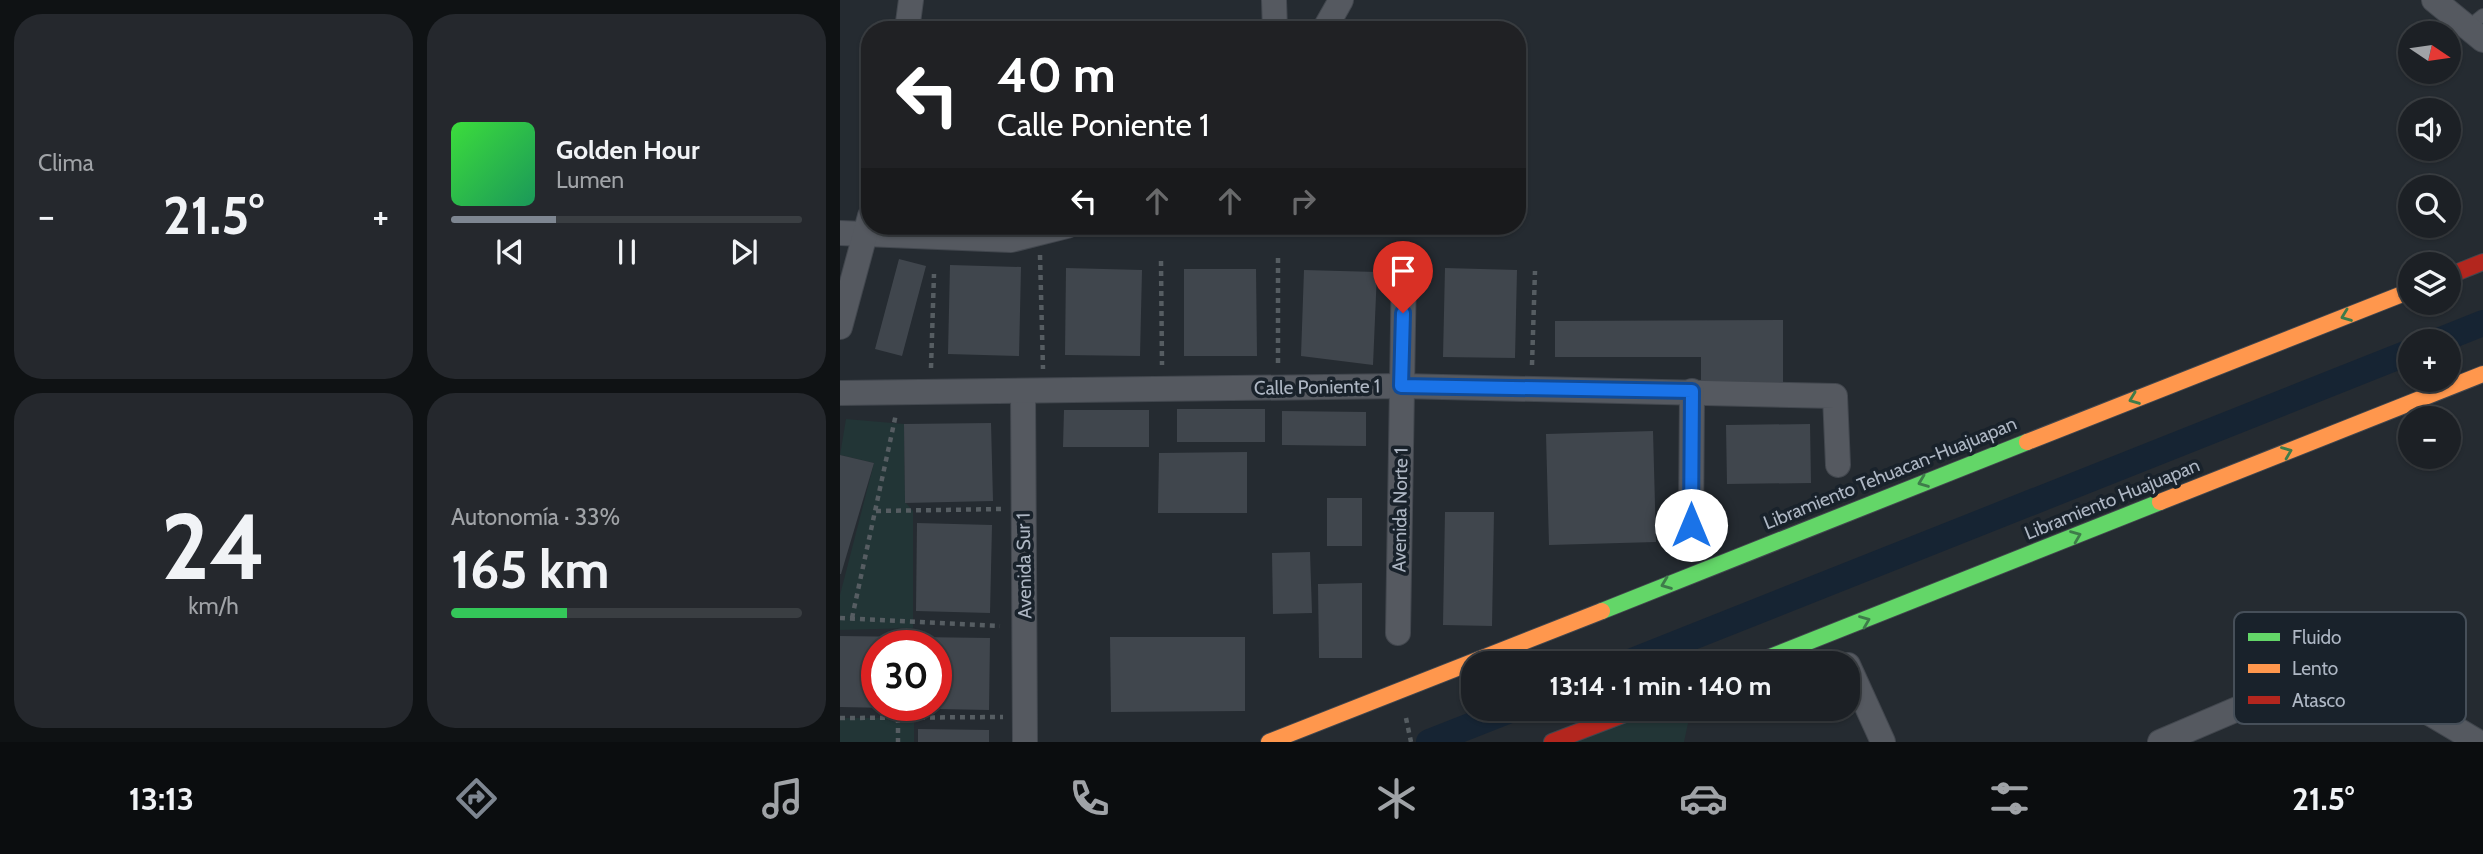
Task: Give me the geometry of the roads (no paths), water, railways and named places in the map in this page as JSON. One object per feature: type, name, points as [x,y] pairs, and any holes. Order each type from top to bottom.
[{"type":"main road","points":[[2461,271],[2483,262]]},
{"type":"main road","name":"Libramiento Tehuacan-Huajuapan","points":[[1269,742],[2398,296]]},
{"type":"main road","name":"Libramiento Huajuapan","points":[[1787,651],[2483,373]]},
{"type":"main road","points":[[1552,742],[1607,721]]},
{"type":"street","points":[[908,21],[911,0]]},
{"type":"street","points":[[1274,0],[1275,21]]},
{"type":"street","points":[[1329,21],[1341,0]]},
{"type":"street","points":[[2434,0],[2478,27]]},
{"type":"street","points":[[840,233],[861,226]]},
{"type":"street","points":[[840,327],[864,235]]},
{"type":"street","points":[[967,235],[1012,240],[1035,235]]},
{"type":"street","name":"Avenida Norte 1","points":[[1398,633],[1404,264]]},
{"type":"street","name":"Calle Poniente 1","points":[[840,393],[1401,386],[1835,396],[1838,465]]},
{"type":"street","name":"Avenida Sur 1","points":[[1025,730],[1023,509],[1034,391]]},
{"type":"street","points":[[1691,525],[1692,391]]},
{"type":"street","points":[[1834,633],[1842,651]]},
{"type":"street","points":[[1860,691],[1883,742]]},
{"type":"street","points":[[2160,742],[2199,736],[2234,718]]},
{"type":"street","points":[[2448,724],[2478,742]]},
{"type":"waterway","points":[[2461,332],[2483,323]]},
{"type":"waterway","points":[[1657,651],[2398,357]]},
{"type":"waterway","points":[[1429,742],[1482,721]]}]
